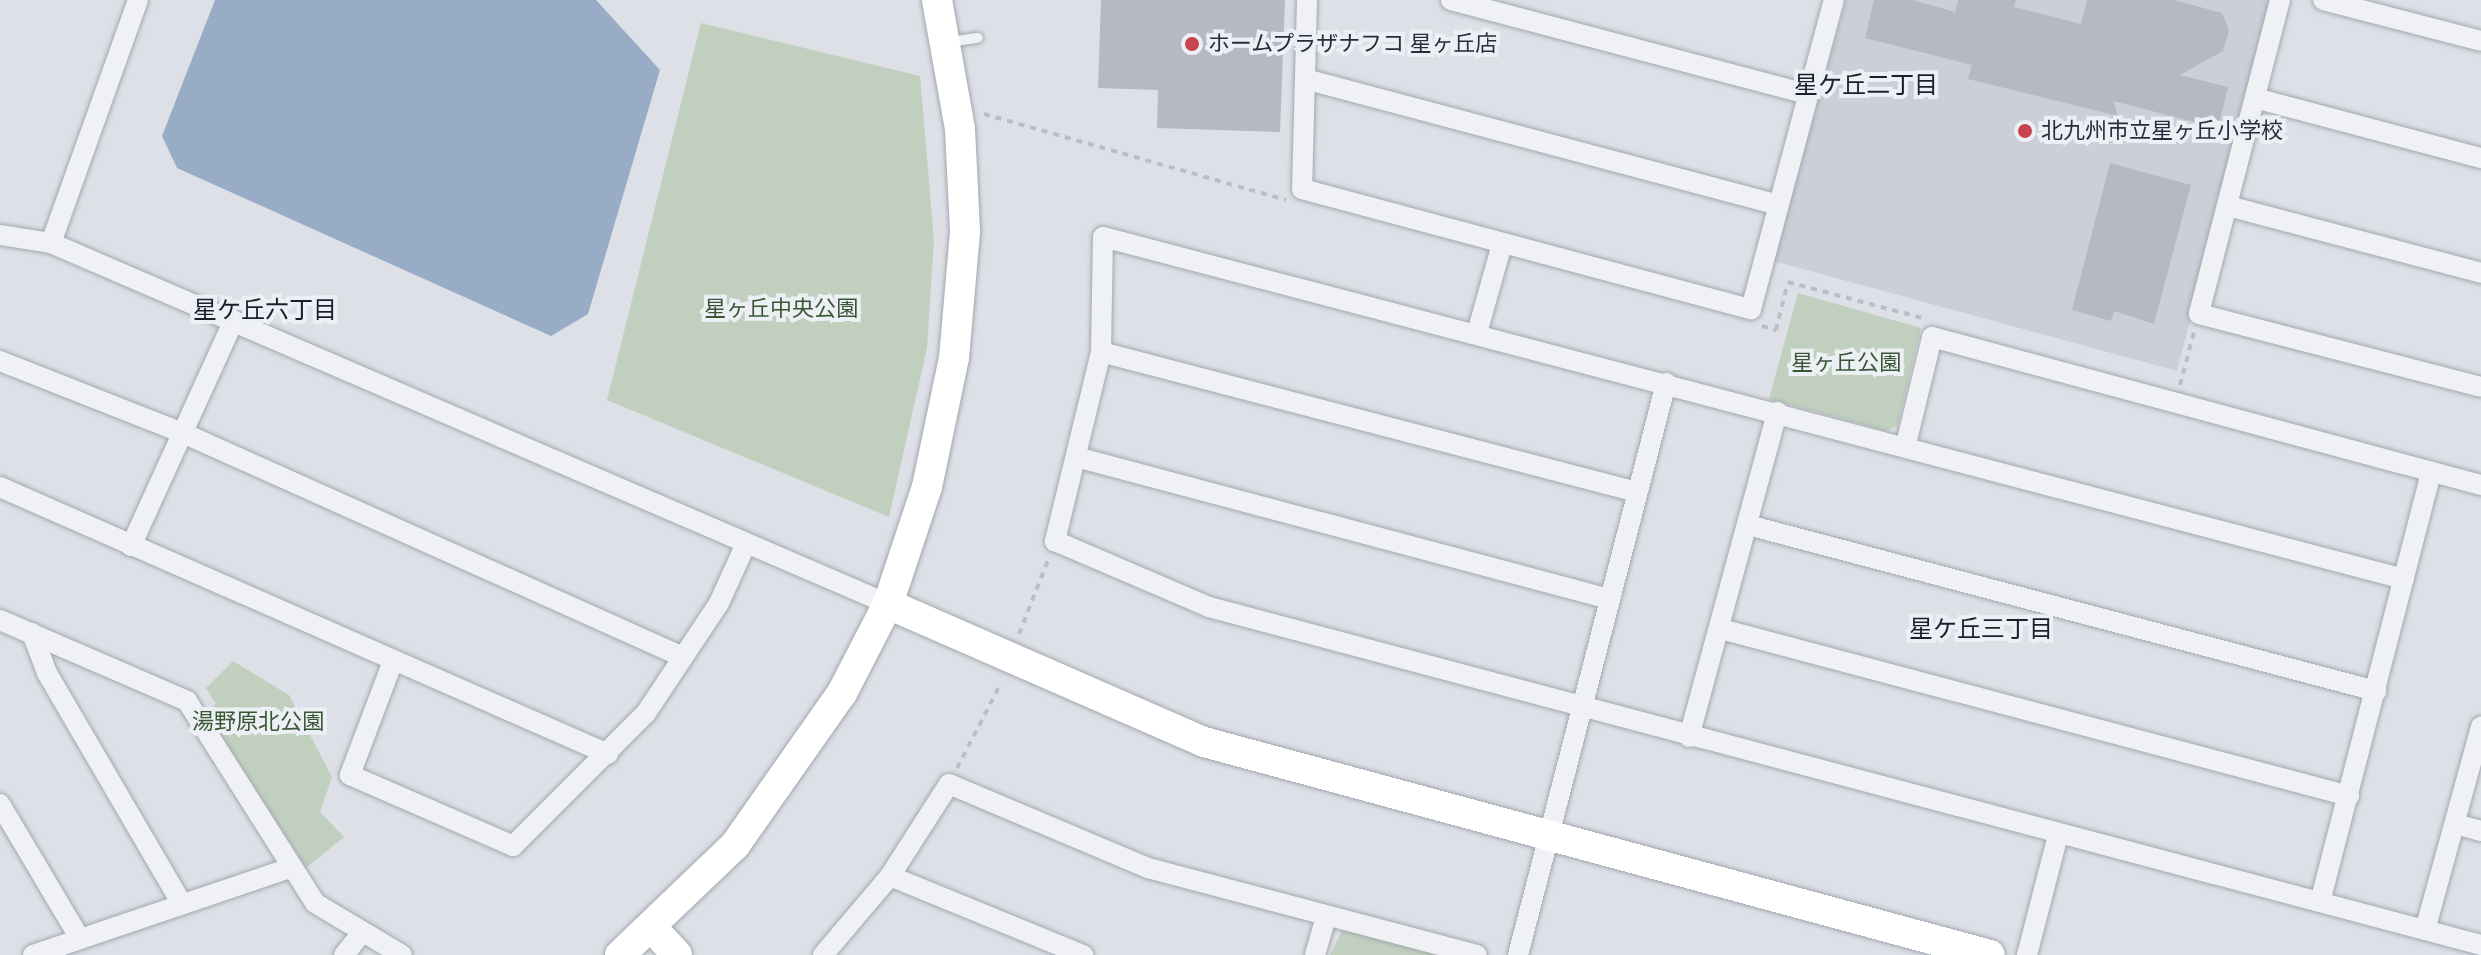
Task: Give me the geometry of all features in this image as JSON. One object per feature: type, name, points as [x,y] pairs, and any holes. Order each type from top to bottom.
[{"type":"street","points":[[51,243],[138,0]]},
{"type":"street","points":[[620,955],[653,929],[735,845],[842,693],[888,604],[927,487],[954,358],[965,231],[960,129],[937,0]]},
{"type":"street","points":[[1307,0],[1302,189],[1751,309],[1834,0]]},
{"type":"street","points":[[1451,0],[1807,94]]},
{"type":"street","points":[[2280,0],[2199,314],[2481,387]]},
{"type":"street","points":[[2323,0],[2481,41]]},
{"type":"street","points":[[1305,79],[1779,205]]},
{"type":"street","points":[[2255,98],[2481,158]]},
{"type":"street","points":[[2228,206],[2481,273]]},
{"type":"street","points":[[0,235],[51,243],[234,320],[745,546],[888,604],[1204,742],[1990,955]]},
{"type":"street","points":[[2404,579],[1906,444],[1103,237],[1101,352],[1080,458],[1055,541],[1209,607],[1582,709],[2481,945]]},
{"type":"street","points":[[1477,333],[1502,244]]},
{"type":"street","points":[[131,546],[234,320]]},
{"type":"street","points":[[1906,444],[1932,337],[2481,485]]},
{"type":"street","points":[[1101,352],[1637,492]]},
{"type":"street","points":[[0,361],[183,433],[683,657]]},
{"type":"street","points":[[1518,955],[1666,383]]},
{"type":"street","points":[[1689,737],[1721,629],[1777,412]]},
{"type":"street","points":[[1080,458],[1609,599]]},
{"type":"street","points":[[2320,902],[2431,472]]},
{"type":"street","points":[[0,487],[608,754]]},
{"type":"street","points":[[1748,525],[2376,691]]},
{"type":"street","points":[[393,661],[350,775],[513,846],[608,754],[683,657],[745,546]]},
{"type":"street","points":[[0,620],[187,701],[315,903],[361,934],[402,955]]},
{"type":"street","points":[[1721,629],[2349,796]]},
{"type":"street","points":[[32,633],[47,673],[182,904]]},
{"type":"street","points":[[2425,930],[2481,727]]},
{"type":"street","points":[[823,955],[890,876],[949,784],[1148,868],[1477,955]]},
{"type":"street","points":[[0,804],[80,939]]},
{"type":"street","points":[[2455,824],[2481,831]]},
{"type":"street","points":[[2027,955],[2058,835]]},
{"type":"street","points":[[33,955],[290,868]]},
{"type":"street","points":[[890,876],[1083,955]]},
{"type":"street","points":[[1315,955],[1326,917]]},
{"type":"street","points":[[653,929],[677,955]]},
{"type":"street","points":[[344,955],[361,934]]},
{"type":"lane","points":[[945,43],[978,38]]},
{"type":"path","points":[[2180,387],[2199,314]]},
{"type":"path","points":[[1016,644],[1055,541]]},
{"type":"path","points":[[949,784],[1000,685]]},
{"type":"shaded area","name":"北九州市立星ヶ丘小学校","points":[[1846,0],[2273,0],[2177,371],[1773,261]]},
{"type":"green space","name":"星ヶ丘中央公園","points":[[701,23],[920,76],[934,240],[927,348],[889,517],[607,400]]},
{"type":"green space","name":"星ヶ丘公園","points":[[1798,293],[1921,328],[1898,425],[1887,431],[1769,399]]},
{"type":"green space","name":"湯野原北公園","points":[[233,661],[289,695],[332,777],[320,812],[344,837],[306,868],[205,711],[216,704],[206,688]]},
{"type":"green space","points":[[1343,929],[1438,955],[1330,955]]},
{"type":"water","points":[[215,0],[596,0],[660,70],[588,314],[551,336],[177,168],[162,136]]},
{"type":"building","name":"ホームプラザナフコ 星ヶ丘店","points":[[1101,0],[1285,0],[1280,132],[1157,128],[1158,90],[1098,88]]},
{"type":"building","points":[[1874,0],[1913,0],[1955,12],[1958,0],[2016,0],[2014,7],[2081,24],[2087,0],[2174,0],[2222,13],[2229,30],[2223,51],[2180,75],[2228,87],[2218,128],[2113,101],[2118,116],[1968,79],[1972,65],[1865,38]]},
{"type":"building","points":[[2110,163],[2191,185],[2154,324],[2114,311],[2111,321],[2072,310]]},
{"type":"place","name":"ホームプラザナフコ 星ヶ丘店","points":[[1192,44]]},
{"type":"place","name":"北九州市立星ヶ丘小学校","points":[[2025,131]]},
{"type":"district","name":"星ケ丘二丁目","points":[[1866,85]]},
{"type":"district","name":"星ケ丘六丁目","points":[[265,310]]},
{"type":"district","name":"星ケ丘三丁目","points":[[1981,629]]}]
